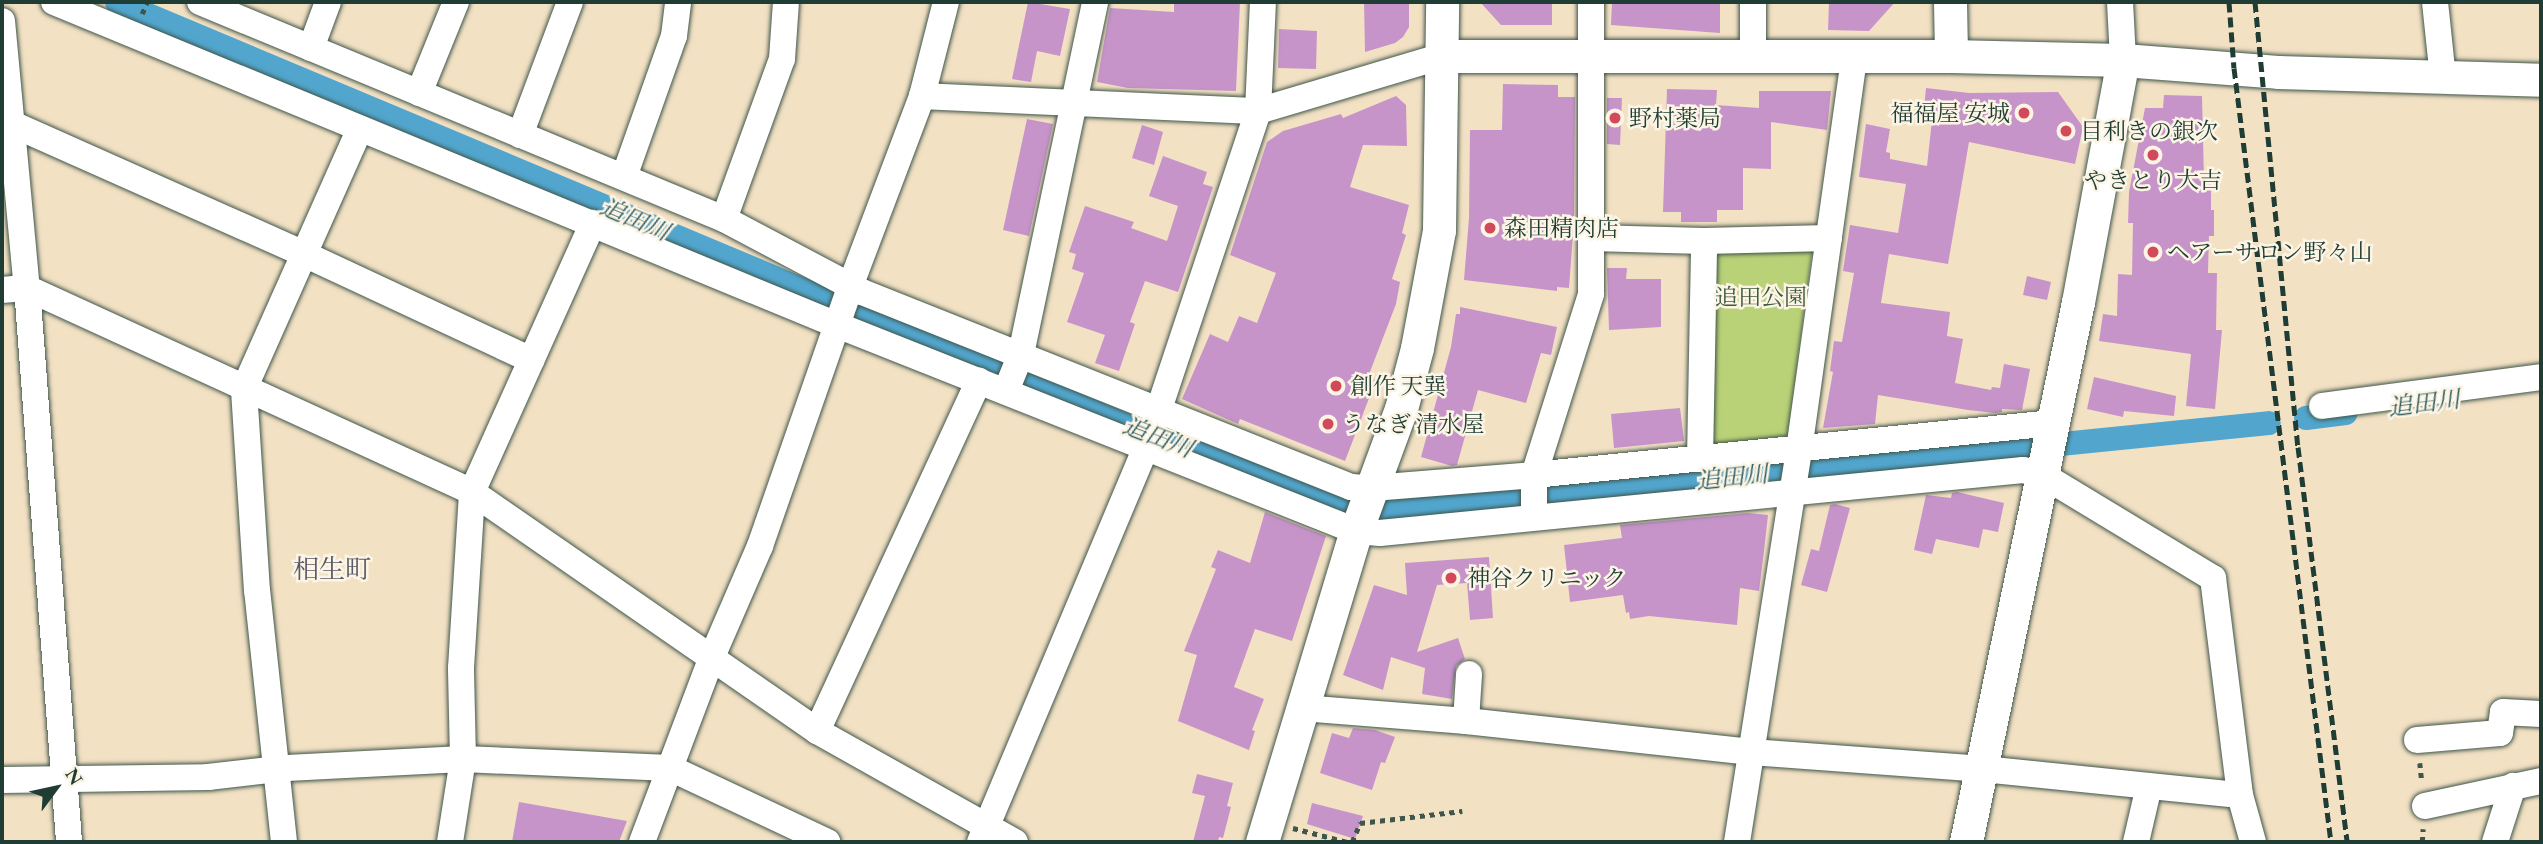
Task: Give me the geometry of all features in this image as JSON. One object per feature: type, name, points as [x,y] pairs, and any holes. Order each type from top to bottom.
[{"type":"street","points":[[54,2],[837,325],[1356,531],[1380,533],[2023,470],[2041,474],[2213,578],[2240,795],[2253,842]]},
{"type":"street","points":[[200,2],[724,219],[862,292],[1351,487],[1373,488],[1534,475],[2053,423]]},
{"type":"street","points":[[311,48],[328,2]]},
{"type":"street","points":[[419,93],[456,2]]},
{"type":"street","points":[[520,135],[570,2]]},
{"type":"street","points":[[624,177],[674,36],[678,2]]},
{"type":"street","points":[[724,219],[782,59],[786,2]]},
{"type":"street","points":[[642,842],[712,657],[760,545],[851,284],[922,96],[946,2]]},
{"type":"street","points":[[1006,391],[1021,354],[1095,2]]},
{"type":"street","points":[[983,834],[1146,448],[1258,111],[1262,2]]},
{"type":"street","points":[[1275,834],[1302,708],[1356,531],[1373,488],[1417,348],[1439,230],[1442,2]]},
{"type":"street","points":[[1534,517],[1534,475],[1591,293],[1591,2]]},
{"type":"street","points":[[1753,56],[1754,2]]},
{"type":"street","points":[[1950,2],[1951,56]]},
{"type":"street","points":[[1966,842],[2053,423],[2123,61],[2120,2]]},
{"type":"street","points":[[2435,2],[2443,78]]},
{"type":"street","points":[[2,20],[9,123],[14,289],[69,842]]},
{"type":"street","points":[[922,96],[1258,111],[1443,56],[1951,56],[2123,61],[2278,72],[2541,80]]},
{"type":"street","points":[[1737,842],[1798,450],[1854,58]]},
{"type":"street","points":[[9,123],[304,254],[531,360]]},
{"type":"street","points":[[284,842],[257,592],[244,389],[360,129]]},
{"type":"street","points":[[450,842],[463,759],[461,668],[472,492],[593,223]]},
{"type":"street","points":[[1591,238],[1704,241],[1829,238]]},
{"type":"street","points":[[1700,459],[1704,241]]},
{"type":"street","points":[[14,289],[472,492],[817,731],[983,834],[1015,842]]},
{"type":"street","points":[[2322,406],[2541,377]]},
{"type":"street","points":[[817,731],[979,381]]},
{"type":"street","points":[[1466,721],[1469,674]]},
{"type":"street","points":[[1302,708],[1466,721],[1751,752],[1983,769],[2240,795]]},
{"type":"street","points":[[2417,740],[2500,733],[2503,712],[2541,714]]},
{"type":"street","points":[[2,780],[208,777],[275,770],[463,759],[670,768],[823,842]]},
{"type":"street","points":[[2425,806],[2541,781]]},
{"type":"street","points":[[2136,842],[2150,786]]},
{"type":"street","points":[[2495,842],[2513,786]]},
{"type":"path","points":[[1352,842],[1360,823],[1462,811]]},
{"type":"path","points":[[1275,834],[1347,842]]},
{"type":"green space","name":"追田公園","points":[[1716,250],[1812,251],[1788,436],[1712,446]]},
{"type":"building","points":[[1028,2],[1070,9],[1060,56],[1037,51],[1031,82],[1012,79]]},
{"type":"building","points":[[1174,2],[1240,2],[1236,91],[1128,88],[1097,82],[1110,8],[1174,12]]},
{"type":"building","points":[[1364,2],[1409,2],[1409,27],[1403,37],[1395,43],[1365,52]]},
{"type":"building","points":[[1480,2],[1552,2],[1552,25],[1501,25]]},
{"type":"building","points":[[1612,2],[1720,2],[1720,33],[1611,25]]},
{"type":"building","points":[[1829,2],[1895,2],[1869,31],[1828,30]]},
{"type":"building","points":[[1279,29],[1317,31],[1316,69],[1278,68]]},
{"type":"building","points":[[1503,84],[1558,85],[1558,97],[1575,97],[1574,221],[1569,288],[1557,287],[1557,291],[1464,280],[1469,218],[1470,130],[1502,130]]},
{"type":"building","points":[[1926,88],[1969,93],[2058,92],[2083,127],[2075,164],[1969,142],[1948,264],[1889,254],[1881,303],[1950,312],[1947,336],[1963,339],[1955,383],[1991,390],[1992,387],[2000,388],[2004,364],[2030,369],[2022,410],[2002,409],[2002,412],[1995,413],[1878,395],[1875,424],[1823,428],[1833,372],[1830,371],[1834,341],[1842,342],[1854,273],[1843,271],[1850,225],[1898,233],[1906,184],[1859,177],[1866,124],[1890,129],[1886,152],[1890,153],[1890,159],[1927,166],[1932,120],[1923,119]]},
{"type":"building","points":[[1667,89],[1717,90],[1716,105],[1759,108],[1759,91],[1831,91],[1827,130],[1771,122],[1771,169],[1743,168],[1743,210],[1717,210],[1717,222],[1681,222],[1681,212],[1663,212]]},
{"type":"building","points":[[2164,95],[2202,96],[2204,181],[2211,181],[2211,210],[2214,210],[2214,236],[2209,236],[2208,273],[2217,273],[2216,330],[2222,330],[2215,409],[2186,406],[2191,354],[2099,341],[2103,314],[2117,316],[2118,274],[2132,275],[2133,223],[2128,223],[2129,192],[2145,108],[2163,108]]},
{"type":"building","points":[[1396,96],[1406,105],[1407,146],[1363,145],[1350,187],[1409,205],[1402,233],[1406,235],[1392,279],[1400,282],[1396,304],[1368,377],[1376,380],[1345,461],[1240,419],[1238,424],[1182,399],[1210,334],[1228,342],[1239,316],[1257,323],[1276,273],[1230,255],[1267,142],[1283,131],[1341,114],[1343,118]]},
{"type":"building","points":[[1607,98],[1622,98],[1620,145],[1607,144]]},
{"type":"building","points":[[1027,119],[1053,124],[1029,236],[1003,230]]},
{"type":"building","points":[[1142,125],[1163,132],[1154,165],[1132,158]]},
{"type":"building","points":[[1163,156],[1207,172],[1203,184],[1213,187],[1178,292],[1145,281],[1130,322],[1135,324],[1119,371],[1095,363],[1105,335],[1067,322],[1084,273],[1072,269],[1076,254],[1069,252],[1085,206],[1134,222],[1131,228],[1167,241],[1178,206],[1149,196]]},
{"type":"building","points":[[1607,268],[1627,268],[1626,279],[1661,279],[1661,327],[1609,330]]},
{"type":"building","points":[[2027,276],[2051,282],[2047,300],[2023,295]]},
{"type":"building","points":[[1460,307],[1557,327],[1551,355],[1541,353],[1526,403],[1478,390],[1457,465],[1452,466],[1421,457],[1451,347],[1456,314],[1460,314]]},
{"type":"building","points":[[2094,377],[2176,396],[2174,416],[2124,411],[2123,417],[2087,409]]},
{"type":"building","points":[[1680,408],[1684,441],[1614,448],[1611,414]]},
{"type":"building","points":[[1952,493],[2004,503],[1998,532],[1983,529],[1979,548],[1936,539],[1932,554],[1914,550],[1926,495],[1951,498]]},
{"type":"building","points":[[1830,505],[1850,508],[1827,592],[1801,585],[1811,549],[1819,551]]},
{"type":"building","points":[[1265,512],[1326,536],[1292,641],[1255,629],[1234,687],[1264,699],[1252,730],[1255,731],[1249,750],[1178,721],[1197,655],[1184,651],[1216,569],[1211,567],[1218,550],[1250,563]]},
{"type":"building","points":[[1748,513],[1768,515],[1759,591],[1740,588],[1737,625],[1649,616],[1630,619],[1629,612],[1626,613],[1623,595],[1570,602],[1564,545],[1622,538],[1620,525]]},
{"type":"building","points":[[1489,557],[1493,618],[1470,620],[1467,583],[1437,585],[1417,652],[1458,638],[1465,659],[1456,666],[1452,699],[1422,694],[1425,668],[1391,657],[1383,690],[1343,675],[1374,585],[1407,595],[1405,563]]},
{"type":"building","points":[[1353,728],[1375,730],[1395,737],[1385,763],[1381,762],[1372,790],[1320,773],[1332,733],[1349,738]]},
{"type":"building","points":[[1197,774],[1233,783],[1227,806],[1231,807],[1223,838],[1219,837],[1218,842],[1193,842],[1205,796],[1192,793]]},
{"type":"building","points":[[519,802],[627,821],[619,842],[512,842]]},
{"type":"building","points":[[1312,803],[1363,816],[1355,839],[1307,824]]},
{"type":"waterway","name":"追田川","points":[[117,2],[1116,421],[1334,504],[1417,509],[2269,423]]},
{"type":"waterway","name":"追田川","points":[[2306,418],[2346,413]]},
{"type":"railway","points":[[2229,2],[2234,68],[2331,842]]},
{"type":"railway","points":[[2255,2],[2298,447],[2347,842]]},
{"type":"place","name":"福福屋 安城","points":[[2024,113]]},
{"type":"place","name":"野村薬局","points":[[1615,118]]},
{"type":"place","name":"目利きの銀次","points":[[2066,131]]},
{"type":"place","name":"やきとり大吉","points":[[2153,155]]},
{"type":"place","name":"森田精肉店","points":[[1490,228]]},
{"type":"place","name":"ヘアーサロン野々山","points":[[2153,252]]},
{"type":"place","name":"創作 天巽","points":[[1336,386]]},
{"type":"place","name":"うなぎ 清水屋","points":[[1328,424]]},
{"type":"place","name":"神谷クリニック","points":[[1451,578]]},
{"type":"district","name":"相生町","points":[[332,570]]}]
